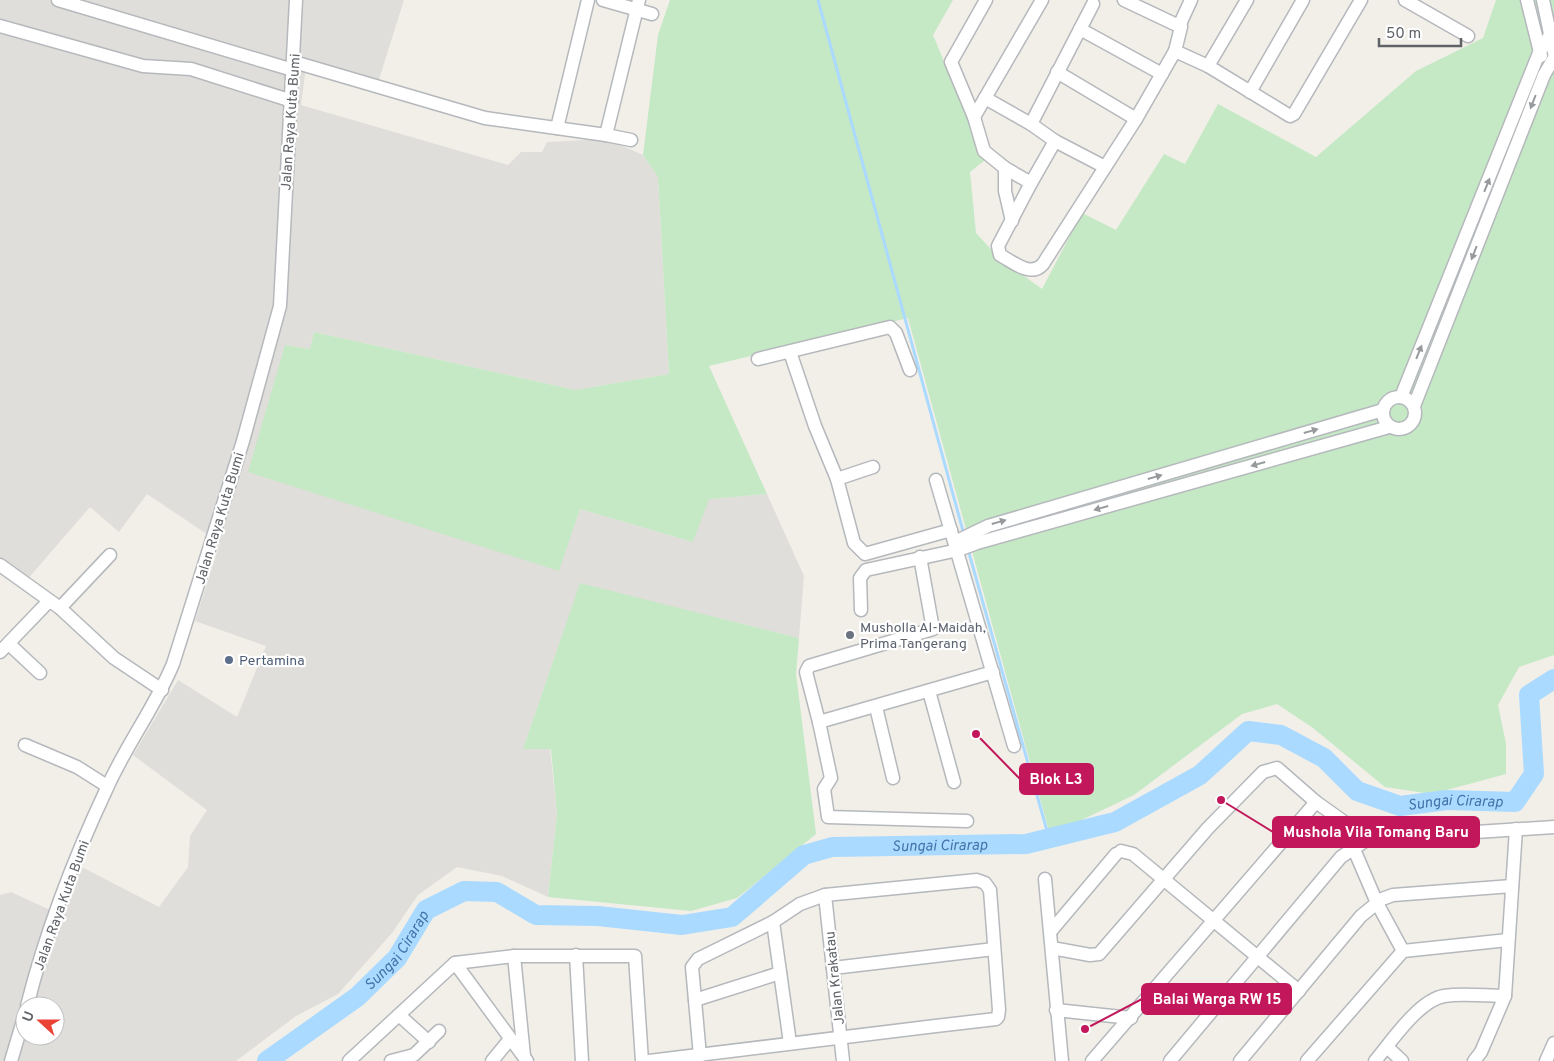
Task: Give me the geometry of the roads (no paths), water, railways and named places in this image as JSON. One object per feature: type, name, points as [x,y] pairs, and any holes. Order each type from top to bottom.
[{"type":"street","points":[[58,0],[485,118],[631,140]]},
{"type":"street","name":"Jalan Raya Kuta Bumi","points":[[30,996],[67,880],[107,786],[162,690],[173,664],[228,489],[280,306],[296,0]]},
{"type":"street","points":[[557,128],[588,0]]},
{"type":"street","points":[[602,0],[638,4],[652,14]]},
{"type":"street","points":[[986,0],[951,62],[974,117],[984,151],[1005,168],[1031,183]]},
{"type":"street","points":[[974,117],[1042,0]]},
{"type":"street","points":[[1055,141],[998,246],[1000,255],[1021,268],[1039,270],[1136,119],[1175,51],[1182,29],[1179,26],[1124,0]]},
{"type":"street","points":[[1179,26],[1191,0]]},
{"type":"street","points":[[1208,66],[1247,0]]},
{"type":"street","points":[[1250,92],[1303,0]]},
{"type":"street","points":[[1175,51],[1208,66],[1290,116],[1294,114],[1361,0]]},
{"type":"street","points":[[1405,0],[1468,36]]},
{"type":"street","points":[[1400,397],[1552,66],[1539,53],[1528,0]]},
{"type":"street","points":[[1543,0],[1554,52]]},
{"type":"street","points":[[1031,124],[1080,28],[1091,1]]},
{"type":"street","points":[[606,135],[638,4]]},
{"type":"street","points":[[0,26],[143,66],[191,69],[292,101]]},
{"type":"street","points":[[1080,28],[1162,74]]},
{"type":"street","points":[[790,352],[815,426],[837,479],[854,543],[865,554],[955,541],[977,543],[1389,427],[1398,430],[1408,427],[1415,418],[1414,406],[1539,53],[1550,35]]},
{"type":"street","points":[[1057,72],[1136,119]]},
{"type":"street","points":[[985,98],[1031,124],[1055,141],[1105,167]]},
{"type":"street","points":[[1005,168],[1005,191],[1012,221]]},
{"type":"street","points":[[758,359],[890,327],[896,333],[910,370]]},
{"type":"street","points":[[861,610],[860,578],[866,570],[920,557],[988,526],[1383,410],[1390,400],[1400,397],[1411,401],[1414,406]]},
{"type":"street","points":[[1383,410],[1384,420],[1389,427]]},
{"type":"street","points":[[837,479],[873,467]]},
{"type":"street","points":[[936,480],[1014,746]]},
{"type":"street","points":[[60,608],[110,556]]},
{"type":"street","points":[[920,557],[933,629],[809,666],[806,672],[831,778],[824,789],[828,817],[967,821]]},
{"type":"street","points":[[0,565],[60,608],[114,658],[162,690]]},
{"type":"street","points":[[40,673],[4,648],[49,600]]},
{"type":"street","points":[[819,722],[993,672]]},
{"type":"street","points":[[928,692],[954,782]]},
{"type":"street","points":[[876,707],[893,778]]},
{"type":"street","points":[[25,745],[77,767],[107,786]]},
{"type":"street","points":[[1052,948],[1090,955],[1099,954],[1165,880],[1208,828],[1262,772],[1277,768],[1316,802],[1368,839]]},
{"type":"street","points":[[1092,1061],[1316,802]]},
{"type":"street","points":[[1170,1061],[1341,857],[1354,847],[1368,839],[1554,827]]},
{"type":"street","points":[[1474,1061],[1481,1052],[1505,996],[1516,829]]},
{"type":"street","points":[[1354,847],[1376,903],[1403,951]]},
{"type":"street","points":[[1050,931],[1119,853],[1133,854],[1214,918],[1299,991]]},
{"type":"street","points":[[1046,879],[1056,1010],[1062,1061]]},
{"type":"street","points":[[649,1061],[700,1056],[840,1036],[996,1019],[998,1017],[990,890],[984,882],[977,880],[825,895],[800,904],[773,922],[698,960],[692,967],[700,1056]]},
{"type":"street","points":[[1240,1061],[1361,916],[1376,903],[1393,895],[1512,886]]},
{"type":"street","name":"Jalan Krakatau","points":[[825,895],[843,1061]]},
{"type":"street","points":[[773,922],[790,1043]]},
{"type":"street","points":[[1307,1061],[1403,951],[1508,940]]},
{"type":"street","points":[[833,968],[994,949]]},
{"type":"street","points":[[576,955],[582,1061]]},
{"type":"street","points":[[349,1061],[455,963],[514,956],[576,955],[635,956],[642,1061]]},
{"type":"street","points":[[514,956],[526,1059]]},
{"type":"street","points":[[455,963],[526,1059]]},
{"type":"street","points":[[695,1000],[780,973]]},
{"type":"street","points":[[1375,1061],[1416,1014],[1434,999],[1445,996],[1505,996]]},
{"type":"street","points":[[1056,1010],[1131,1018]]},
{"type":"street","points":[[398,1015],[429,1042]]},
{"type":"street","points":[[391,1061],[414,1055],[439,1032]]},
{"type":"street","points":[[492,1061],[510,1039]]},
{"type":"street","points":[[1546,1061],[1554,1042]]},
{"type":"street","points":[[11,1061],[15,1046]]},
{"type":"street","points":[[1387,1047],[1402,1061]]},
{"type":"waterway","points":[[818,0],[963,531]]},
{"type":"waterway","points":[[969,553],[1049,838]]},
{"type":"waterway","name":"Sungai Cirarap","points":[[267,1061],[357,997],[397,958],[426,910],[464,891],[497,892],[536,915],[598,916],[682,925],[732,917],[804,855],[832,847],[1026,844],[1115,822],[1200,775],[1248,731],[1281,735],[1324,758],[1357,791],[1400,806],[1447,800],[1515,802],[1534,774],[1529,695],[1554,679]]},
{"type":"place","name":"Musholla Al-Maidah, Prima Tangerang","points":[[850,635]]},
{"type":"place","name":"Pertamina","points":[[229,660]]},
{"type":"place","name":"Blok L3","points":[[976,734]]},
{"type":"place","name":"Mushola Vila Tomang Baru","points":[[1221,800]]},
{"type":"place","name":"Balai Warga RW 15","points":[[1085,1029]]}]
